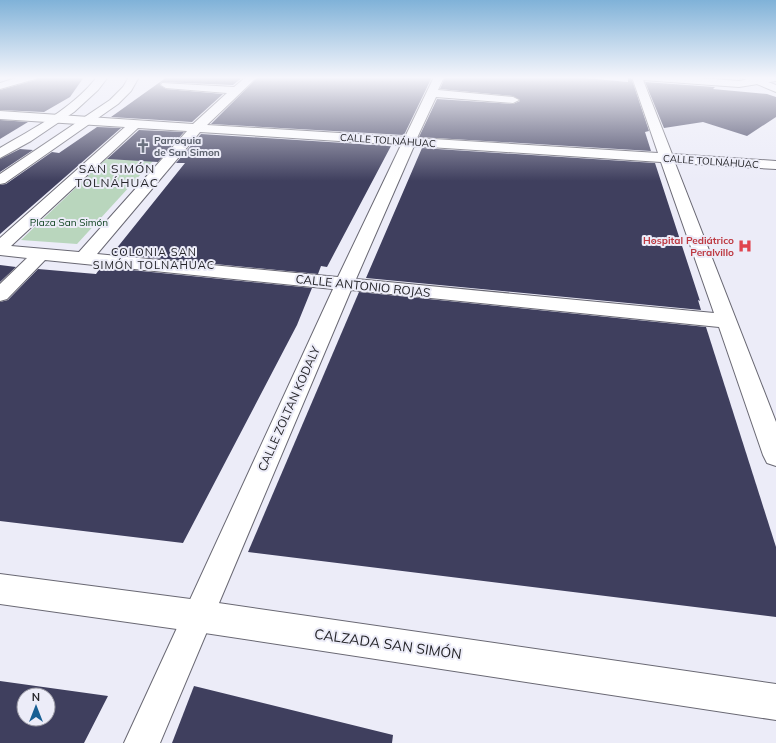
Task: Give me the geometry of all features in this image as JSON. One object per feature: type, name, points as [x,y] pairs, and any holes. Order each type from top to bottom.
[{"type":"street","points":[[0,154],[65,112]]},
{"type":"street","points":[[0,180],[101,112]]},
{"type":"street","points":[[84,258],[197,127],[214,112]]},
{"type":"street","name":"CALLE ZOLTAN KODALY","points":[[142,743],[344,284],[423,112]]},
{"type":"street","points":[[651,112],[776,455]]},
{"type":"street","name":"CALLE TOLNÁHUAC","points":[[0,115],[776,165]]},
{"type":"street","points":[[0,249],[136,123]]},
{"type":"street","name":"CALLE ANTONIO ROJAS","points":[[0,249],[726,321]]},
{"type":"street","points":[[0,295],[41,254]]},
{"type":"street","name":"CALZADA SAN SIMÓN","points":[[0,589],[198,616],[776,702]]},
{"type":"green space","name":"Plaza San Simón","points":[[106,159],[153,161],[77,244],[21,240]]},
{"type":"building","points":[[118,112],[203,112],[192,122],[111,117]]},
{"type":"building","points":[[223,112],[415,112],[404,135],[211,124]]},
{"type":"building","points":[[431,112],[643,112],[649,131],[645,132],[651,151],[419,137]]},
{"type":"building","points":[[657,112],[776,112],[776,117],[747,136],[703,122],[664,128]]},
{"type":"building","points":[[0,120],[28,122],[0,139]]},
{"type":"building","points":[[97,127],[121,128],[0,234],[0,185],[6,184],[52,152],[59,153]]},
{"type":"building","name":"Parroquia de San Simon","points":[[139,130],[184,132],[158,162],[107,159]]},
{"type":"building","points":[[201,134],[391,146],[327,267],[321,266],[318,274],[112,254],[185,163],[176,163]]},
{"type":"building","points":[[422,148],[655,163],[700,301],[698,300],[701,310],[366,278]]},
{"type":"building","points":[[20,149],[33,150],[0,172],[0,159]]},
{"type":"building","points":[[0,265],[16,267],[0,282]]},
{"type":"building","points":[[101,267],[312,288],[297,325],[183,543],[0,521],[0,302],[8,300],[38,269],[96,274]]},
{"type":"building","points":[[359,292],[706,327],[776,547],[776,617],[248,552]]},
{"type":"building","points":[[0,681],[43,687],[16,687],[16,727],[56,727],[56,689],[108,696],[84,743],[0,743]]},
{"type":"building","points":[[194,686],[393,735],[392,743],[172,743]]},
{"type":"place","name":"Parroquia de San Simon","points":[[143,146]]},
{"type":"place","name":"Hospital Pediátrico Peralvillo","points":[[745,246]]},
{"type":"district","name":"SAN SIMÓN TOLNÁHUAC","points":[[117,176]]},
{"type":"district","name":"COLONIA SAN SIMÓN TOLNAHUAC","points":[[154,258]]}]
